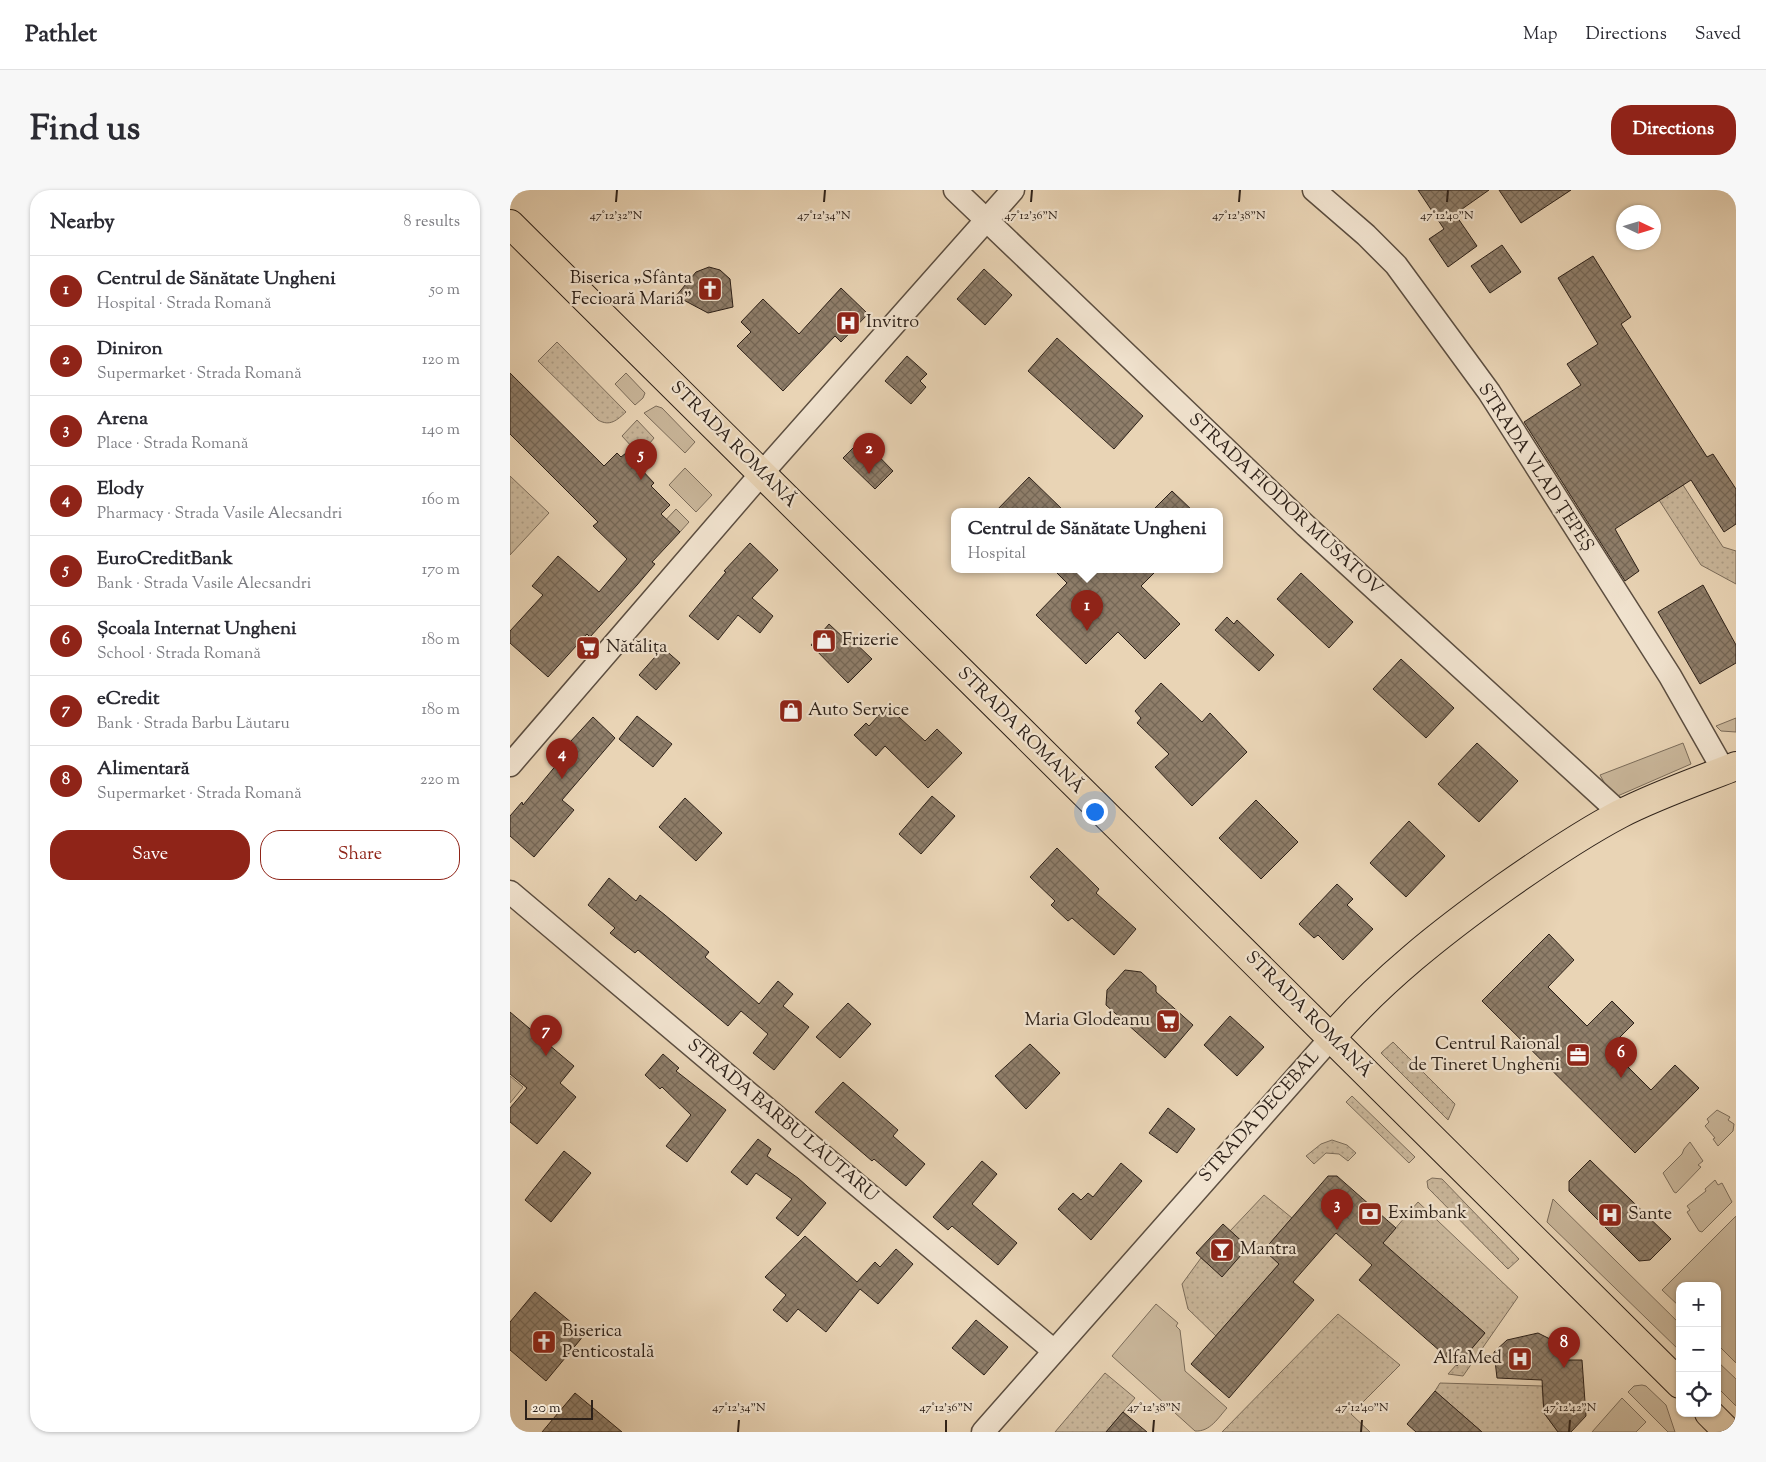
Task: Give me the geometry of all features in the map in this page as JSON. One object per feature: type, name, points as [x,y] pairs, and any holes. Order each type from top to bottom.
[{"type":"main road","name":"STRADA ROMANĂ","points":[[510,224],[1676,1380]]},
{"type":"main road","name":"STRADA DECEBAL","points":[[1331,1038],[1362,1003],[1463,917],[1543,860],[1621,814],[1730,768]]},
{"type":"main road","points":[[1713,1417],[1728,1432]]},
{"type":"street","name":"STRADA FIODOR MUSATOV","points":[[955,190],[1306,526],[1621,814]]},
{"type":"street","points":[[510,765],[762,473],[1013,190]]},
{"type":"street","name":"STRADA VLAD ŢEPEȘ","points":[[1314,190],[1366,235],[1396,265],[1489,392],[1730,768]]},
{"type":"street","name":"STRADA BARBU LĂUTARU","points":[[510,892],[1054,1351]]},
{"type":"street","name":"STRADA DECEBAL","points":[[983,1432],[1331,1038]]},
{"type":"shaded area","points":[[557,342],[626,412],[610,423],[598,420],[538,361]]},
{"type":"shaded area","points":[[626,373],[645,393],[643,398],[635,405],[615,384]]},
{"type":"shaded area","points":[[656,406],[662,408],[695,442],[685,453],[644,413]]},
{"type":"shaded area","points":[[637,420],[654,438],[636,460],[628,453],[633,448],[622,436]]},
{"type":"shaded area","points":[[685,468],[712,495],[696,512],[669,485]]},
{"type":"shaded area","points":[[510,476],[549,513],[510,555]]},
{"type":"shaded area","points":[[1683,485],[1723,547],[1736,551],[1736,584],[1701,565],[1659,500]]},
{"type":"shaded area","points":[[676,509],[689,522],[680,532],[649,538]]},
{"type":"shaded area","points":[[1736,718],[1736,732],[1721,731],[1716,726]]},
{"type":"shaded area","points":[[1683,743],[1691,764],[1613,798],[1600,775]]},
{"type":"shaded area","points":[[1393,1042],[1455,1104],[1448,1120],[1381,1053]]},
{"type":"shaded area","points":[[510,1076],[523,1087],[510,1103]]},
{"type":"shaded area","points":[[1352,1096],[1415,1157],[1409,1163],[1346,1102]]},
{"type":"shaded area","points":[[1717,1110],[1730,1117],[1728,1120],[1734,1124],[1733,1131],[1718,1146],[1713,1139],[1715,1138],[1705,1126],[1709,1122],[1707,1119]]},
{"type":"shaded area","points":[[1332,1140],[1347,1145],[1356,1153],[1348,1161],[1339,1154],[1326,1153],[1314,1164],[1306,1156],[1321,1144]]},
{"type":"shaded area","points":[[1690,1142],[1703,1161],[1698,1165],[1701,1167],[1676,1193],[1663,1173],[1682,1154]]},
{"type":"shaded area","points":[[1432,1178],[1442,1179],[1519,1259],[1508,1269],[1428,1188],[1427,1181]]},
{"type":"shaded area","points":[[1715,1180],[1718,1185],[1722,1183],[1732,1202],[1702,1232],[1699,1231],[1687,1212],[1690,1210],[1687,1206],[1706,1191],[1705,1189]]},
{"type":"shaded area","points":[[1264,1195],[1292,1218],[1264,1250],[1279,1264],[1216,1336],[1188,1309],[1182,1284],[1201,1258],[1222,1276],[1248,1247],[1230,1231]]},
{"type":"shaded area","points":[[1553,1199],[1676,1320],[1676,1347],[1547,1222]]},
{"type":"shaded area","points":[[1418,1202],[1518,1297],[1463,1376],[1448,1374],[1485,1333],[1381,1245]]},
{"type":"shaded area","points":[[1736,1216],[1736,1363],[1721,1348],[1721,1282],[1676,1282],[1676,1303],[1662,1290]]},
{"type":"shaded area","points":[[1156,1304],[1178,1323],[1176,1326],[1180,1330],[1185,1371],[1227,1408],[1213,1424],[1200,1431],[1195,1431],[1112,1356]]},
{"type":"shaded area","points":[[1338,1314],[1400,1365],[1351,1414],[1370,1432],[1222,1432]]},
{"type":"shaded area","points":[[1721,1365],[1736,1379],[1736,1406],[1721,1391]]},
{"type":"shaded area","points":[[1105,1373],[1135,1398],[1106,1432],[1055,1432]]},
{"type":"shaded area","points":[[1440,1383],[1542,1386],[1544,1413],[1558,1432],[1482,1432],[1435,1391]]},
{"type":"shaded area","points":[[1634,1386],[1646,1386],[1666,1405],[1675,1432],[1668,1432],[1628,1392]]},
{"type":"shaded area","points":[[1622,1398],[1646,1422],[1636,1432],[1592,1432]]},
{"type":"building","points":[[1418,190],[1489,190],[1455,214],[1477,246],[1448,267],[1429,239],[1444,229]]},
{"type":"building","points":[[1499,190],[1571,190],[1521,223]]},
{"type":"building","points":[[1502,245],[1521,272],[1490,293],[1471,266]]},
{"type":"building","points":[[1593,256],[1631,317],[1621,324],[1707,457],[1713,454],[1736,489],[1736,524],[1724,532],[1691,480],[1615,529],[1639,571],[1625,581],[1524,422],[1581,385],[1567,364],[1598,344],[1558,278]]},
{"type":"building","name":"Biserica „Sfânta Fecioară Maria”","points":[[709,267],[720,270],[730,279],[733,307],[708,313],[676,296],[696,272]]},
{"type":"building","points":[[984,269],[1012,295],[985,325],[957,299]]},
{"type":"building","points":[[841,288],[868,314],[841,342],[835,336],[783,391],[737,346],[751,332],[741,322],[763,299],[799,334]]},
{"type":"building","points":[[1057,338],[1143,416],[1114,449],[1028,371]]},
{"type":"building","points":[[907,356],[927,374],[920,381],[926,387],[911,404],[885,381]]},
{"type":"building","points":[[510,373],[604,466],[617,453],[621,457],[626,453],[654,483],[651,486],[670,505],[661,514],[680,532],[652,562],[655,564],[637,585],[590,637],[587,634],[548,677],[510,643],[510,631],[543,595],[532,586],[558,556],[599,592],[627,559],[593,526],[598,522],[510,434]]},
{"type":"building","points":[[862,439],[893,471],[875,489],[843,458]]},
{"type":"building","points":[[1029,477],[1061,508],[999,508]]},
{"type":"building","points":[[1172,491],[1190,508],[1155,508]]},
{"type":"building","points":[[750,543],[778,570],[752,598],[773,616],[760,633],[738,615],[718,640],[689,616],[726,572],[724,571]]},
{"type":"building","points":[[1057,573],[1154,573],[1141,586],[1180,624],[1145,659],[1118,632],[1086,664],[1036,615],[1067,583]]},
{"type":"building","points":[[1301,573],[1353,622],[1329,648],[1277,599]]},
{"type":"building","points":[[1703,585],[1736,645],[1736,663],[1700,684],[1658,612]]},
{"type":"building","points":[[1227,617],[1234,624],[1237,620],[1274,655],[1259,671],[1215,630]]},
{"type":"building","points":[[829,624],[846,640],[849,637],[872,659],[848,683],[811,645]]},
{"type":"building","points":[[663,648],[680,663],[656,690],[639,675]]},
{"type":"building","points":[[1401,659],[1454,708],[1426,738],[1373,689]]},
{"type":"building","points":[[1161,683],[1202,722],[1210,713],[1247,752],[1192,806],[1155,767],[1169,754],[1137,723],[1141,718],[1135,711]]},
{"type":"building","points":[[887,706],[925,741],[937,729],[962,753],[928,788],[885,746],[876,756],[854,735],[866,723],[869,726]]},
{"type":"building","points":[[637,716],[672,744],[653,767],[619,739]]},
{"type":"building","points":[[593,717],[615,738],[562,800],[574,810],[534,857],[510,836],[510,816],[522,802],[523,805],[573,745],[570,742]]},
{"type":"building","points":[[1477,743],[1518,781],[1479,822],[1438,784]]},
{"type":"building","points":[[932,796],[955,816],[921,854],[899,834]]},
{"type":"building","points":[[685,798],[722,833],[696,861],[659,827]]},
{"type":"building","points":[[1256,800],[1298,842],[1261,879],[1219,838]]},
{"type":"building","points":[[1409,821],[1445,856],[1406,897],[1370,863]]},
{"type":"building","points":[[1057,848],[1099,889],[1096,893],[1136,929],[1114,955],[1072,918],[1068,921],[1051,905],[1055,901],[1030,877]]},
{"type":"building","points":[[609,878],[636,901],[640,895],[665,915],[709,952],[705,957],[759,1004],[778,981],[793,994],[783,1006],[809,1027],[774,1070],[753,1053],[768,1034],[741,1011],[728,1026],[638,950],[635,953],[610,933],[615,928],[588,905]]},
{"type":"building","points":[[1337,884],[1353,899],[1347,905],[1373,929],[1343,960],[1318,935],[1314,938],[1299,924]]},
{"type":"building","points":[[1549,934],[1574,960],[1548,987],[1587,1026],[1612,1001],[1634,1023],[1609,1048],[1651,1090],[1675,1065],[1699,1088],[1635,1153],[1482,1001]]},
{"type":"building","points":[[1125,970],[1141,972],[1156,986],[1156,992],[1193,1025],[1165,1058],[1106,1005],[1107,990]]},
{"type":"building","points":[[848,1003],[871,1024],[840,1058],[816,1037]]},
{"type":"building","points":[[510,1012],[574,1066],[560,1083],[576,1097],[537,1144],[510,1122],[510,1108],[527,1088],[510,1074]]},
{"type":"building","points":[[1230,1016],[1264,1047],[1237,1076],[1204,1045]]},
{"type":"building","points":[[1030,1044],[1060,1073],[1026,1109],[995,1076]]},
{"type":"building","points":[[663,1054],[679,1068],[676,1071],[726,1110],[687,1162],[666,1146],[691,1115],[662,1087],[660,1089],[645,1075]]},
{"type":"building","points":[[843,1082],[898,1130],[893,1136],[925,1164],[906,1186],[874,1159],[872,1161],[815,1112]]},
{"type":"building","points":[[1168,1108],[1195,1129],[1177,1153],[1149,1133]]},
{"type":"building","points":[[758,1139],[771,1149],[767,1156],[798,1178],[826,1203],[798,1236],[776,1218],[792,1199],[756,1173],[747,1185],[731,1172]]},
{"type":"building","points":[[564,1151],[591,1173],[551,1222],[525,1200]]},
{"type":"building","points":[[1590,1160],[1671,1239],[1650,1260],[1639,1261],[1569,1191],[1569,1181]]},
{"type":"building","points":[[982,1161],[997,1174],[972,1204],[1017,1243],[998,1265],[952,1226],[948,1230],[933,1217]]},
{"type":"building","points":[[1121,1163],[1142,1181],[1091,1240],[1058,1209],[1073,1193],[1081,1200],[1088,1193],[1093,1197]]},
{"type":"building","points":[[1328,1176],[1337,1176],[1396,1228],[1383,1243],[1485,1333],[1457,1366],[1359,1280],[1372,1265],[1336,1233],[1293,1282],[1314,1300],[1229,1398],[1191,1364],[1279,1264],[1264,1250]]},
{"type":"building","name":"Mantra","points":[[1223,1224],[1248,1247],[1222,1277],[1196,1253]]},
{"type":"building","points":[[805,1236],[857,1282],[875,1262],[880,1267],[896,1249],[913,1264],[878,1304],[860,1289],[826,1332],[798,1309],[787,1322],[773,1310],[786,1295],[765,1277]]},
{"type":"building","name":"Biserica Penticostală","points":[[535,1292],[585,1334],[546,1381],[510,1350],[510,1322]]},
{"type":"building","points":[[976,1320],[1008,1347],[984,1375],[952,1348]]},
{"type":"building","points":[[1538,1333],[1564,1346],[1564,1360],[1582,1360],[1586,1416],[1571,1432],[1558,1432],[1544,1413],[1542,1380],[1497,1378],[1494,1352],[1507,1340]]},
{"type":"building","points":[[1435,1391],[1482,1432],[1416,1432],[1407,1424]]},
{"type":"building","points":[[575,1393],[622,1432],[542,1432]]},
{"type":"building","points":[[1123,1412],[1147,1432],[1106,1432]]},
{"type":"place","name":"Biserica „Sfânta Fecioară Maria”","points":[[710,289]]},
{"type":"place","name":"Invitro","points":[[848,323]]},
{"type":"place","name":"Diniron","points":[[869,474]]},
{"type":"place","name":"EuroCreditBank","points":[[641,480]]},
{"type":"place","name":"Centrul de Sănătate Ungheni","points":[[1087,631]]},
{"type":"place","name":"Frizerie","points":[[824,641]]},
{"type":"place","name":"Nătălița","points":[[588,648]]},
{"type":"place","name":"Auto Service","points":[[791,711]]},
{"type":"place","name":"Elody","points":[[562,779]]},
{"type":"place","name":"Maria Glodeanu","points":[[1168,1021]]},
{"type":"place","name":"Centrul Raional de Tineret Ungheni","points":[[1578,1055]]},
{"type":"place","name":"eCredit","points":[[546,1056]]},
{"type":"place","name":"Școala Internat Ungheni","points":[[1621,1078]]},
{"type":"place","name":"Eximbank","points":[[1370,1214]]},
{"type":"place","name":"Sante","points":[[1610,1215]]},
{"type":"place","name":"Arena","points":[[1337,1230]]},
{"type":"place","name":"Mantra","points":[[1222,1250]]},
{"type":"place","name":"Biserica Penticostală","points":[[544,1342]]},
{"type":"place","name":"AlfaMed","points":[[1520,1359]]},
{"type":"place","name":"Alimentară","points":[[1564,1368]]}]
